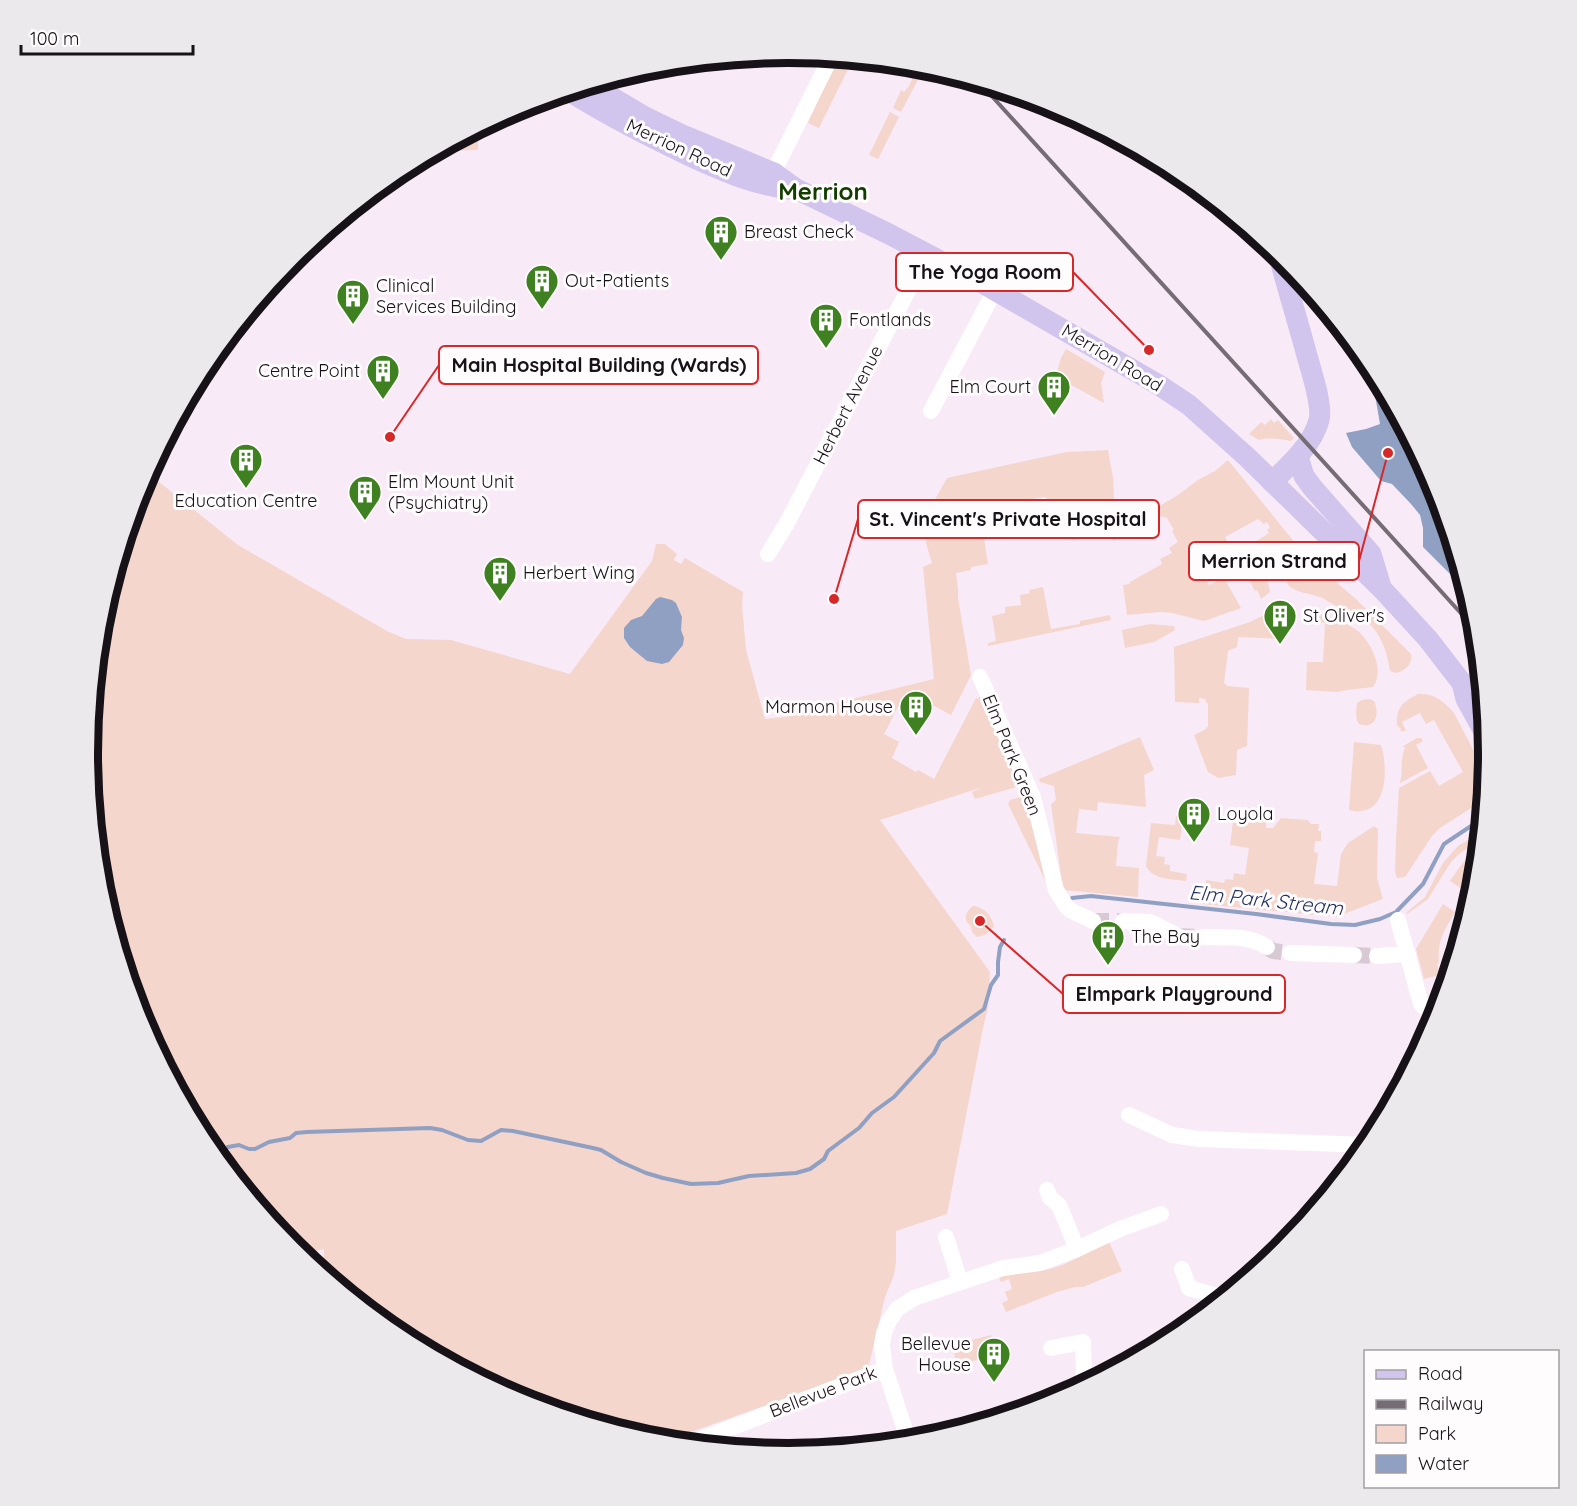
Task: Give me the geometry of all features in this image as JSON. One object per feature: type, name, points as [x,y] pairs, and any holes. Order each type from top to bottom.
[{"type":"main road","name":"Merrion Road","points":[[600,90],[645,117],[927,254],[994,290],[1189,405],[1220,432],[1383,590],[1428,639],[1462,683],[1466,699],[1477,719]]},
{"type":"main road","name":"Merrion Road","points":[[577,97],[654,139],[727,172],[772,180]]},
{"type":"main road","points":[[1272,482],[1298,457],[1319,419],[1319,407],[1312,375],[1284,273]]},
{"type":"main road","name":"Merrion Road","points":[[1298,457],[1304,476],[1312,487],[1371,554],[1383,590]]},
{"type":"main road","name":"Merrion Road","points":[[1462,683],[1475,689]]},
{"type":"street","points":[[772,180],[778,163],[828,64]]},
{"type":"street","name":"Herbert Avenue","points":[[768,554],[787,523],[927,254]]},
{"type":"street","points":[[932,411],[994,290]]},
{"type":"street","name":"Elm Park Green","points":[[980,677],[1033,797],[1056,890],[1070,910],[1093,921]]},
{"type":"street","points":[[1398,920],[1421,1004],[1428,1011]]},
{"type":"street","points":[[1123,921],[1150,922],[1178,936]]},
{"type":"street","points":[[1203,937],[1249,938],[1267,947]]},
{"type":"street","points":[[1290,953],[1354,955]]},
{"type":"street","points":[[1377,956],[1408,954]]},
{"type":"street","points":[[1129,1115],[1172,1135],[1199,1139],[1356,1145]]},
{"type":"street","points":[[1047,1190],[1050,1198],[1059,1205],[1077,1249]]},
{"type":"street","points":[[885,1368],[882,1345],[884,1333],[897,1309],[914,1298],[1003,1268],[1040,1263],[1077,1249],[1150,1215]]},
{"type":"street","points":[[946,1237],[960,1282]]},
{"type":"street","points":[[1182,1269],[1189,1288],[1215,1295]]},
{"type":"street","points":[[1051,1348],[1083,1342],[1083,1377]]},
{"type":"street","name":"Bellevue Park","points":[[704,1438],[885,1368],[906,1433]]},
{"type":"green space","points":[[835,64],[850,66],[819,128],[808,123]]},
{"type":"green space","points":[[914,75],[920,76],[901,112],[893,108],[901,90],[904,92]]},
{"type":"green space","points":[[890,112],[899,117],[878,159],[869,155]]},
{"type":"green space","points":[[478,137],[478,150],[452,151]]},
{"type":"green space","points":[[1066,349],[1105,372],[1101,383],[1104,403],[1055,378]]},
{"type":"green space","points":[[1271,419],[1274,423],[1278,420],[1294,438],[1291,441],[1271,438],[1259,440],[1249,434],[1261,422],[1265,425]]},
{"type":"green space","points":[[1108,450],[1113,478],[1116,531],[1128,525],[1131,531],[1113,541],[1111,535],[1072,540],[1069,538],[1062,500],[1048,502],[1046,497],[993,505],[994,510],[980,513],[988,564],[956,573],[971,675],[951,715],[923,700],[919,707],[902,699],[884,734],[899,742],[892,758],[934,779],[976,698],[980,696],[1020,786],[975,799],[972,792],[983,787],[880,820],[990,972],[988,1007],[947,1214],[896,1231],[894,1275],[885,1297],[868,1369],[691,1432],[673,1433],[654,1430],[567,1406],[483,1372],[405,1327],[334,1272],[324,1263],[324,1249],[313,1252],[270,1208],[241,1173],[191,1098],[151,1017],[135,975],[112,888],[104,843],[98,753],[104,663],[122,574],[135,531],[156,479],[238,545],[387,631],[406,639],[451,640],[570,674],[652,561],[656,544],[665,544],[677,554],[674,560],[681,564],[685,558],[743,592],[746,650],[765,719],[820,713],[819,707],[934,679],[923,567],[932,563],[926,543],[927,534],[922,531],[933,503],[947,478],[1067,452]]},
{"type":"green space","points":[[1228,460],[1296,544],[1313,555],[1336,582],[1411,654],[1410,664],[1405,669],[1396,673],[1390,671],[1382,641],[1374,628],[1362,618],[1320,597],[1299,592],[1289,586],[1269,555],[1257,547],[1255,542],[1269,533],[1267,530],[1270,528],[1267,522],[1264,524],[1258,519],[1225,537],[1240,563],[1254,563],[1263,573],[1270,592],[1261,599],[1243,566],[1231,573],[1230,569],[1227,570],[1224,565],[1222,566],[1211,542],[1192,553],[1209,585],[1224,578],[1241,608],[1204,621],[1160,612],[1127,615],[1123,585],[1130,584],[1162,564],[1160,559],[1172,553],[1169,548],[1178,542],[1167,518],[1161,516],[1156,519],[1151,511],[1215,471]]},
{"type":"green space","points":[[1043,587],[1051,629],[1080,624],[1080,621],[1110,615],[1111,620],[988,646],[988,643],[996,641],[992,616],[1005,613],[1005,607],[1021,605],[1020,595]]},
{"type":"green space","points":[[1282,606],[1280,639],[1238,637],[1237,647],[1228,651],[1224,683],[1228,686],[1249,688],[1247,746],[1237,750],[1236,775],[1218,778],[1208,772],[1194,735],[1208,726],[1206,699],[1199,698],[1199,703],[1175,702],[1174,647],[1250,622]]},
{"type":"green space","points":[[1316,611],[1350,626],[1364,637],[1372,650],[1377,666],[1378,673],[1373,687],[1337,692],[1306,690],[1307,662],[1323,662],[1325,623],[1315,621]]},
{"type":"green space","points":[[1150,624],[1174,626],[1175,630],[1154,642],[1125,648],[1122,630]]},
{"type":"green space","points":[[1418,694],[1428,695],[1438,698],[1454,713],[1478,759],[1477,798],[1476,805],[1440,828],[1432,836],[1405,877],[1397,878],[1395,872],[1399,788],[1430,771],[1439,786],[1463,772],[1434,720],[1426,724],[1420,713],[1402,722],[1406,731],[1400,731],[1397,719],[1399,709]]},
{"type":"green space","points":[[1370,699],[1376,706],[1375,720],[1369,725],[1359,724],[1356,716],[1357,703]]},
{"type":"green space","points":[[1140,737],[1154,770],[1144,775],[1146,807],[1098,802],[1097,811],[1079,809],[1076,833],[1120,837],[1116,866],[1139,868],[1138,897],[1063,890],[1051,804],[1056,800],[1054,786],[1040,782],[1039,779]]},
{"type":"green space","points":[[1417,738],[1423,741],[1416,745],[1428,768],[1400,783],[1405,748],[1403,746]]},
{"type":"green space","points":[[1354,742],[1381,745],[1385,767],[1382,791],[1378,800],[1371,808],[1362,811],[1349,810]]},
{"type":"green space","points":[[1027,795],[1048,886],[1008,804],[1010,800]]},
{"type":"green space","points":[[1249,807],[1267,809],[1266,828],[1273,828],[1281,818],[1308,820],[1311,824],[1319,824],[1318,831],[1321,831],[1321,841],[1315,841],[1314,852],[1318,853],[1314,884],[1337,886],[1341,854],[1348,843],[1374,826],[1378,829],[1377,878],[1383,899],[1336,917],[1203,904],[1206,880],[1224,883],[1225,879],[1233,880],[1234,873],[1245,875],[1249,848],[1230,845],[1233,822],[1247,823]]},
{"type":"green space","points":[[1176,816],[1183,816],[1180,840],[1159,837],[1156,856],[1165,857],[1164,864],[1170,865],[1170,871],[1187,874],[1186,881],[1158,876],[1149,871],[1146,866],[1151,823],[1175,825]]},
{"type":"green space","points":[[1474,837],[1473,844],[1451,862],[1428,899],[1407,914],[1425,897],[1443,863],[1458,846]]},
{"type":"green space","points":[[1471,855],[1464,891],[1450,881]]},
{"type":"green space","points":[[1443,904],[1455,912],[1440,942],[1439,963],[1437,964],[1440,975],[1424,979],[1416,949]]},
{"type":"green space","points":[[973,906],[984,910],[991,919],[994,927],[985,935],[977,937],[968,924],[967,913]]},
{"type":"green space","points":[[1109,1242],[1122,1271],[1083,1287],[1057,1292],[1006,1312],[1002,1303],[1008,1300],[1005,1292],[1012,1289],[1009,1279],[1001,1282],[999,1277],[1063,1265]]},
{"type":"green space","points":[[991,1335],[997,1355],[957,1365],[952,1345]]},
{"type":"water","points":[[1374,389],[1407,448],[1426,489],[1442,531],[1456,579],[1423,547],[1420,515],[1392,484],[1381,481],[1352,447],[1346,433],[1380,424]]},
{"type":"water","points":[[660,597],[676,603],[682,617],[681,630],[684,638],[683,645],[669,662],[662,664],[647,661],[630,647],[624,638],[624,628],[631,620],[642,616]]},
{"type":"waterway","name":"Elm Park Stream","points":[[1072,898],[1091,896],[1355,925],[1380,919],[1396,912],[1423,884],[1444,844],[1475,824]]},
{"type":"waterway","name":"Elm Park Stream","points":[[224,1150],[239,1145],[255,1149],[269,1142],[290,1138],[296,1133],[307,1132],[430,1128],[468,1140],[481,1141],[501,1130],[601,1150],[646,1173],[691,1184],[718,1183],[749,1176],[796,1173],[810,1169],[824,1159],[828,1151],[859,1128],[872,1113],[894,1097],[934,1053],[940,1041],[984,1009],[991,985],[998,975],[1000,947],[1004,940]]},
{"type":"tunnel","points":[[1093,921],[1123,921]]},
{"type":"tunnel","points":[[1178,936],[1203,937]]},
{"type":"tunnel","points":[[1267,947],[1273,951],[1290,953]]},
{"type":"tunnel","points":[[1354,955],[1377,956]]},
{"type":"railway","points":[[990,94],[1465,618]]},
{"type":"place","name":"Breast Check","points":[[721,261]]},
{"type":"place","name":"Out-Patients","points":[[542,310]]},
{"type":"place","name":"Clinical Services Building","points":[[353,325]]},
{"type":"place","name":"Fontlands","points":[[826,349]]},
{"type":"place","name":"The Yoga Room","points":[[1149,350]]},
{"type":"place","name":"Centre Point","points":[[383,400]]},
{"type":"place","name":"Elm Court","points":[[1054,416]]},
{"type":"place","name":"Main Hospital Building (Wards)","points":[[390,437]]},
{"type":"place","name":"Merrion Strand","points":[[1388,453]]},
{"type":"place","name":"Education Centre","points":[[246,489]]},
{"type":"place","name":"Elm Mount Unit (Psychiatry)","points":[[365,521]]},
{"type":"place","name":"St. Vincent's Private Hospital","points":[[834,599]]},
{"type":"place","name":"Herbert Wing","points":[[500,602]]},
{"type":"place","name":"St Oliver's","points":[[1280,645]]},
{"type":"place","name":"Marmon House","points":[[916,736]]},
{"type":"place","name":"Loyola","points":[[1194,843]]},
{"type":"place","name":"Elmpark Playground","points":[[980,921]]},
{"type":"place","name":"The Bay","points":[[1108,966]]},
{"type":"place","name":"Bellevue House","points":[[994,1383]]},
{"type":"district","name":"Merrion","points":[[823,192]]}]
